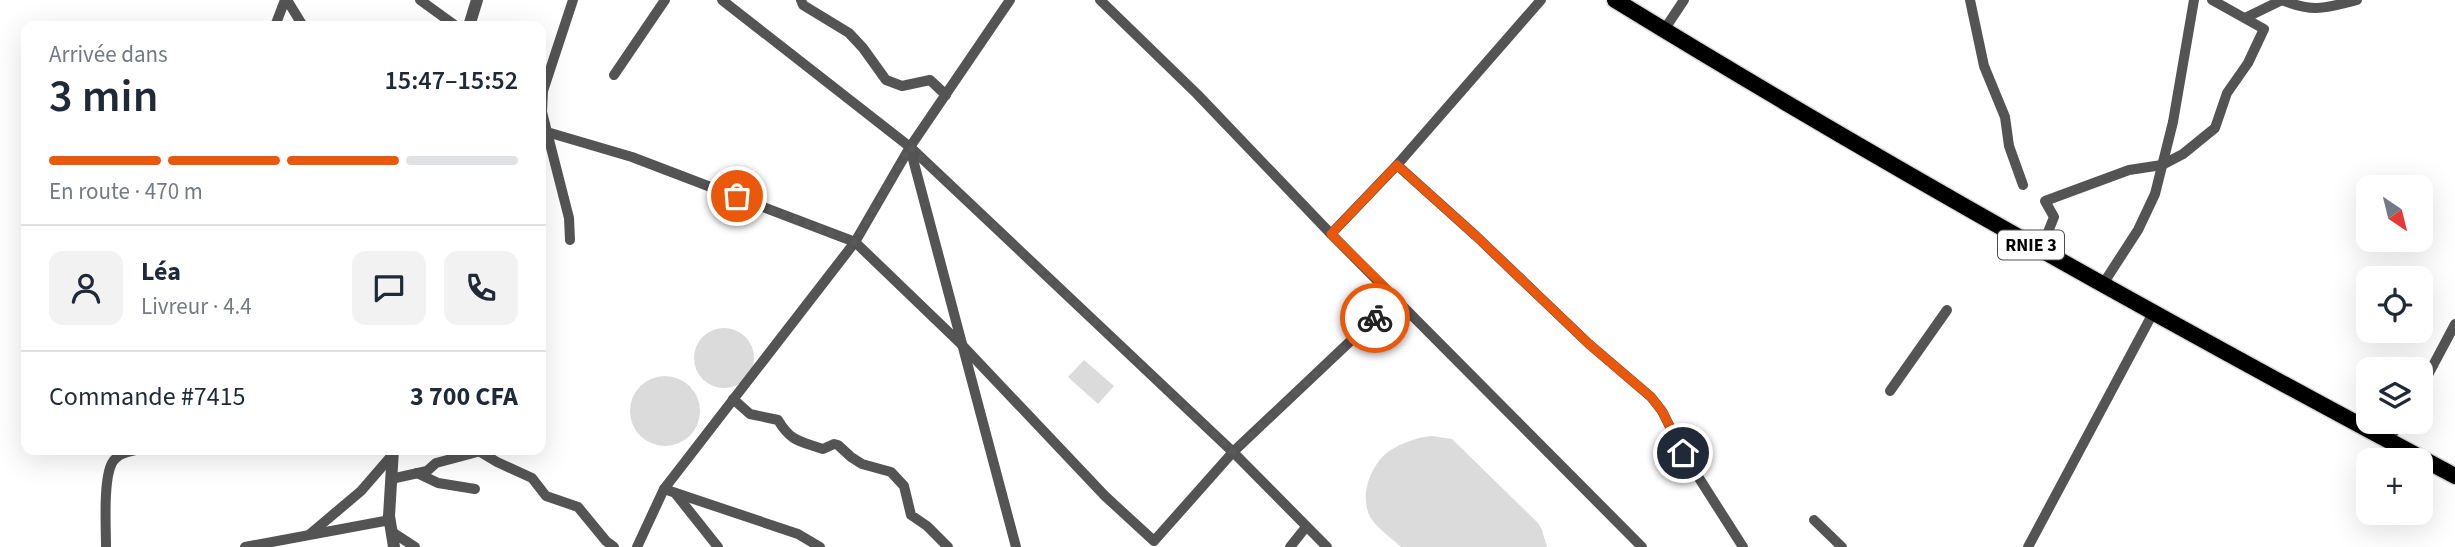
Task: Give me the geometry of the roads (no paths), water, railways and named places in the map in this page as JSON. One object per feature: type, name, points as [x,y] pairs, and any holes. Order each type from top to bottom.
[{"type":"highway","name":"RNIE 3","points":[[1615,0],[2031,244],[2455,476]]},
{"type":"street","points":[[277,21],[286,0]]},
{"type":"street","points":[[286,0],[300,21]]},
{"type":"street","points":[[419,0],[450,21]]},
{"type":"street","points":[[471,21],[477,0]]},
{"type":"street","points":[[546,82],[573,0]]},
{"type":"street","points":[[614,75],[665,0]]},
{"type":"street","points":[[722,0],[910,147],[1233,452],[1327,547]]},
{"type":"street","points":[[801,0],[803,5],[849,33],[886,80],[902,86],[930,80],[946,95]]},
{"type":"street","points":[[637,547],[669,490],[733,400],[855,242],[910,147],[1010,0]]},
{"type":"street","points":[[1100,0],[1197,94],[1331,234],[1642,547]]},
{"type":"street","points":[[1331,234],[1397,165],[1541,0]]},
{"type":"street","points":[[1664,30],[1684,0]]},
{"type":"street","points":[[1970,0],[1984,66],[2005,117],[2009,146],[2023,185]]},
{"type":"street","points":[[2104,285],[2138,230],[2155,194],[2183,67],[2194,0]]},
{"type":"street","points":[[2031,244],[2046,237],[2054,217],[2045,201],[2129,170],[2162,164],[2183,154],[2214,128],[2227,93],[2248,63],[2264,29],[2212,0]]},
{"type":"street","points":[[2245,18],[2282,0],[2320,10],[2357,0]]},
{"type":"street","points":[[546,127],[569,218],[570,240]]},
{"type":"street","points":[[547,131],[632,157],[855,242],[961,344],[1105,496],[1154,541],[1233,452],[1396,298]]},
{"type":"street","points":[[910,147],[1016,547]]},
{"type":"street","points":[[1397,165],[1589,344],[1651,397],[1743,547]]},
{"type":"street","points":[[1890,391],[1947,310]]},
{"type":"street","points":[[2028,547],[2153,313]]},
{"type":"street","points":[[2433,365],[2455,324]]},
{"type":"street","points":[[733,400],[750,414],[778,420],[785,432],[793,438],[823,449],[838,445],[862,464],[891,472],[904,486],[911,515],[927,526],[948,547]]},
{"type":"street","points":[[2388,441],[2392,434]]},
{"type":"street","points":[[106,547],[105,501],[112,463],[120,455]]},
{"type":"street","points":[[310,534],[361,491],[391,455]]},
{"type":"street","points":[[393,455],[391,526],[394,547]]},
{"type":"street","points":[[391,479],[427,471],[436,463],[465,455]]},
{"type":"street","points":[[485,455],[532,478],[546,496],[578,507],[614,547]]},
{"type":"street","points":[[417,473],[439,483],[475,489]]},
{"type":"street","points":[[669,490],[718,547]]},
{"type":"street","points":[[669,490],[798,534],[820,547]]},
{"type":"street","points":[[1814,520],[1842,547]]},
{"type":"street","points":[[245,547],[310,534],[391,526],[415,547]]},
{"type":"street","points":[[1290,547],[1306,527]]}]
